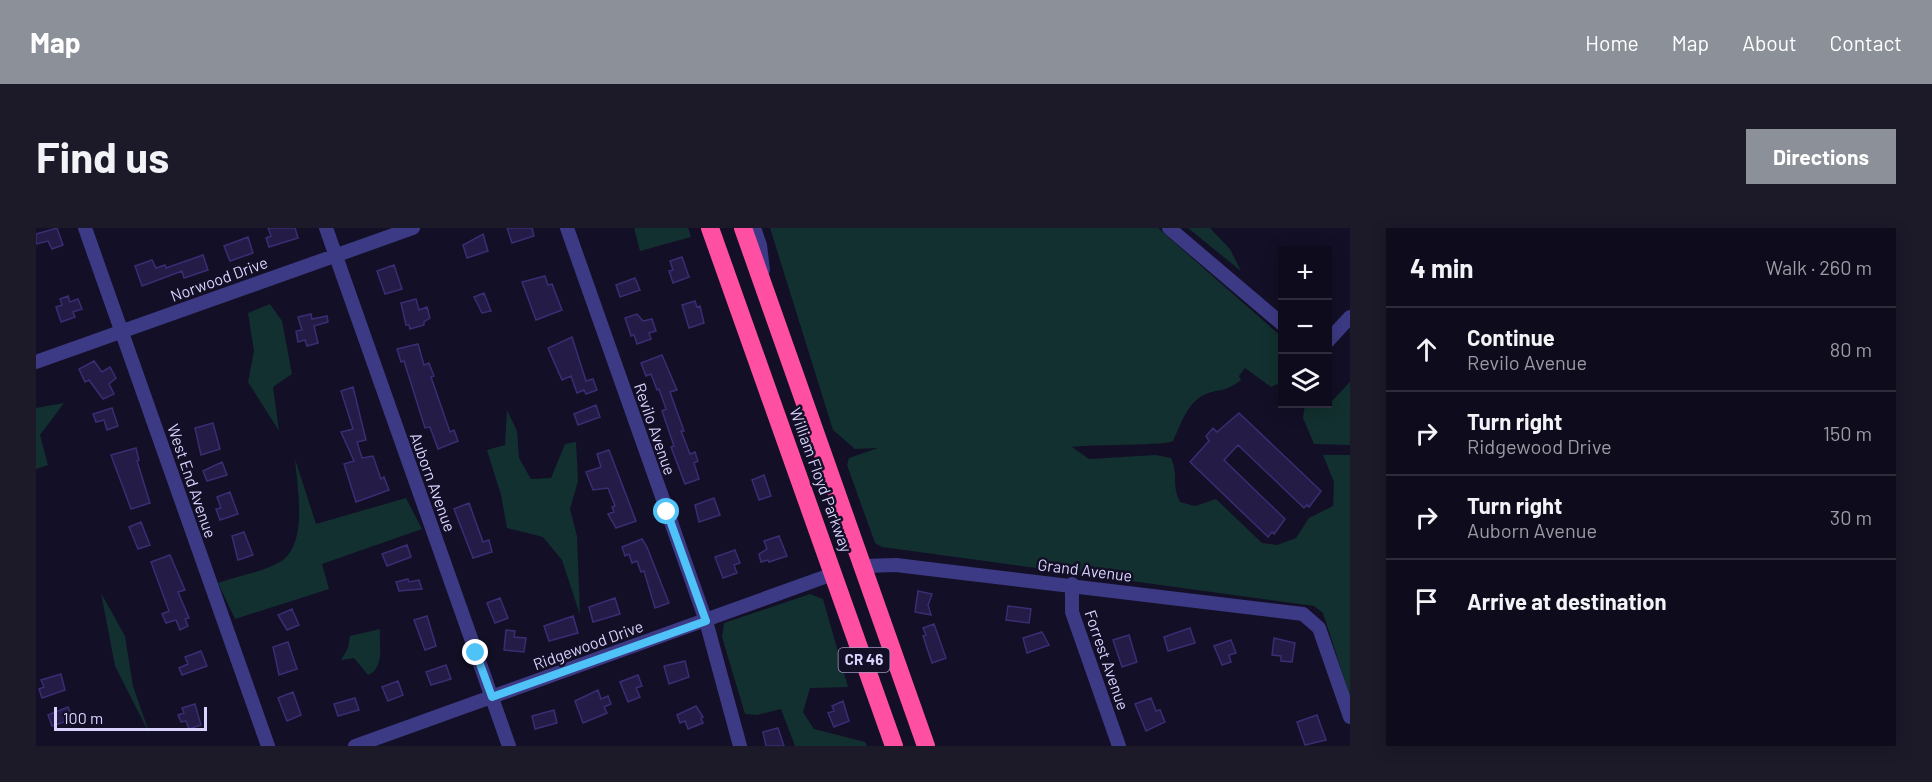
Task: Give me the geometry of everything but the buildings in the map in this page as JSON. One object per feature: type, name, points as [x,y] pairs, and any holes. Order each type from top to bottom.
[{"type":"highway","name":"William Floyd Parkway","points":[[710,228],[894,746]]},
{"type":"highway","name":"William Floyd Parkway","points":[[743,228],[926,746]]},
{"type":"highway","points":[[833,574],[863,566]]},
{"type":"street","name":"West End Avenue","points":[[85,228],[268,746]]},
{"type":"street","name":"Auborn Avenue","points":[[326,228],[509,746]]},
{"type":"street","name":"Norwood Drive","points":[[36,362],[413,228]]},
{"type":"street","name":"Revilo Avenue","points":[[567,228],[706,621],[740,746]]},
{"type":"street","points":[[754,228],[760,245],[766,293]]},
{"type":"street","points":[[1169,228],[1278,321]]},
{"type":"street","points":[[1332,337],[1350,317]]},
{"type":"street","name":"Grand Avenue","points":[[863,566],[896,565],[1072,584],[1303,614],[1319,628],[1350,717]]},
{"type":"street","name":"Ridgewood Drive","points":[[355,746],[833,574]]},
{"type":"street","name":"Forrest Avenue","points":[[1072,584],[1072,612],[1119,746]]},
{"type":"green space","points":[[634,228],[688,228],[691,237],[640,251]]},
{"type":"green space","points":[[770,228],[1158,228],[1278,333],[1278,384],[1271,387],[1245,368],[1239,376],[1241,380],[1235,384],[1227,389],[1206,394],[1194,402],[1173,441],[1156,444],[1072,447],[1089,459],[1156,455],[1171,458],[1180,502],[1195,506],[1216,499],[1262,543],[1277,545],[1296,538],[1309,518],[1333,506],[1334,482],[1323,455],[1350,455],[1350,697],[1323,613],[1314,606],[882,547],[875,543],[847,465],[849,458],[878,448],[855,449],[833,430]]},
{"type":"green space","points":[[1188,228],[1210,228],[1230,249],[1241,271]]},
{"type":"green space","points":[[270,304],[282,321],[292,374],[273,387],[279,431],[248,382],[254,351],[248,313]]},
{"type":"green space","points":[[1350,382],[1350,445],[1314,444],[1303,418],[1304,408],[1332,408],[1332,401]]},
{"type":"green space","points":[[64,403],[40,435],[48,465],[36,469],[36,408]]},
{"type":"green space","points":[[507,410],[517,431],[519,458],[531,479],[551,478],[565,444],[576,442],[578,481],[570,509],[577,536],[580,615],[562,560],[543,537],[507,528],[501,495],[487,450],[505,445]]},
{"type":"green space","points":[[295,459],[316,524],[406,498],[422,529],[322,564],[329,589],[235,619],[218,583],[280,562],[289,554],[295,542],[299,499]]},
{"type":"green space","points":[[101,593],[125,636],[133,686],[150,735],[115,666]]},
{"type":"green space","points":[[810,594],[823,599],[848,687],[810,688],[803,712],[814,729],[865,742],[867,746],[795,746],[781,709],[757,715],[745,714],[722,637],[724,623]]},
{"type":"green space","points":[[380,629],[379,662],[373,672],[368,675],[354,658],[341,660],[348,648],[350,636]]},
{"type":"route","points":[[476,653],[492,697],[706,621],[667,512]]}]
